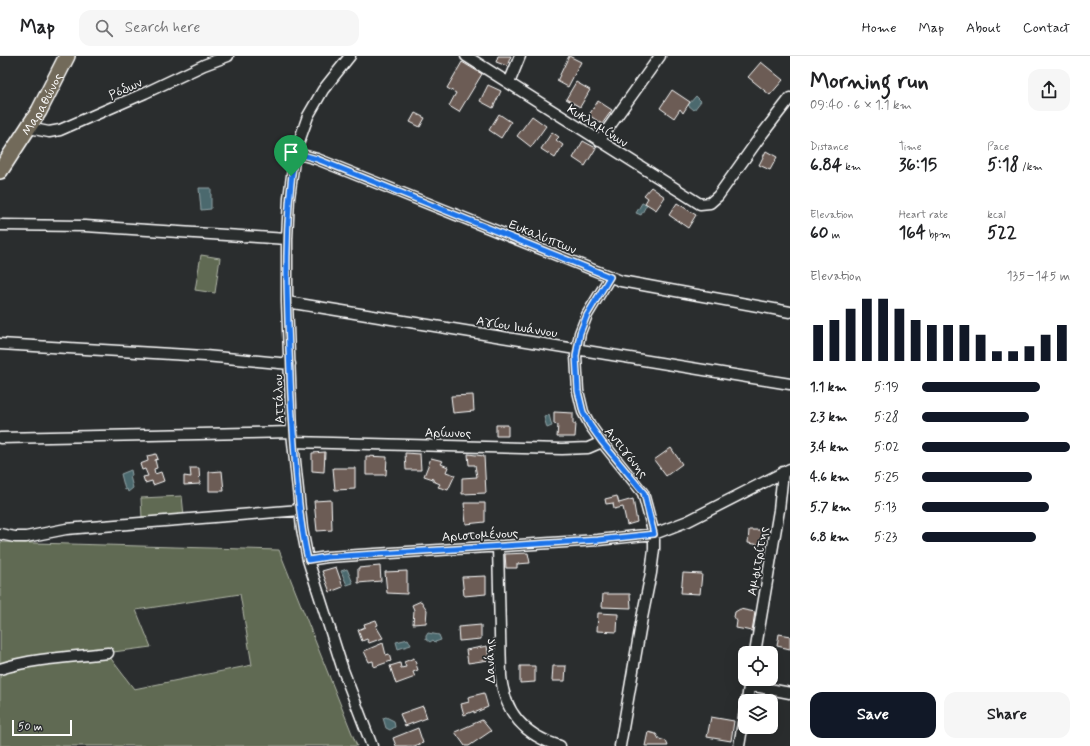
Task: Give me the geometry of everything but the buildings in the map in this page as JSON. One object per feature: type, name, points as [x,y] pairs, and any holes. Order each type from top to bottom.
[{"type":"main road","name":"Μαραθώνος","points":[[0,152],[30,107],[56,56]]},
{"type":"main road","name":"Μαραθώνος","points":[[0,171],[29,128],[57,78],[67,56]]},
{"type":"street","name":"Ρόδων","points":[[29,128],[49,132],[60,130],[144,94],[204,65],[228,56]]},
{"type":"street","name":"Αττάλου","points":[[350,56],[316,101],[301,134],[295,153],[291,176],[287,239],[287,302],[292,432],[303,541],[343,670],[372,746]]},
{"type":"street","name":"Κυκλαμίνων","points":[[466,56],[700,204],[710,203],[718,196],[790,98]]},
{"type":"street","points":[[509,83],[520,56]]},
{"type":"street","points":[[599,141],[660,56]]},
{"type":"street","name":"Ευκαλύπτων","points":[[295,153],[317,159],[610,277],[627,282],[790,312]]},
{"type":"street","points":[[0,224],[85,226],[287,239]]},
{"type":"street","name":"Αντιγόνης","points":[[610,277],[587,315],[580,333],[576,349],[576,372],[582,406],[590,425],[644,493],[654,534],[654,555],[620,746]]},
{"type":"street","name":"Αγίου Ιωάννου","points":[[287,302],[790,384]]},
{"type":"street","points":[[0,344],[139,351],[290,364]]},
{"type":"street","points":[[0,438],[292,432]]},
{"type":"street","name":"Αρίωνος","points":[[294,442],[562,449],[588,448],[602,442]]},
{"type":"street","name":"Αριστομένους","points":[[308,560],[327,557],[598,540],[654,534],[688,521],[786,470]]},
{"type":"street","name":"Αμφιτρίτης","points":[[756,646],[786,470]]},
{"type":"street","points":[[0,534],[15,537],[26,537],[66,529],[300,510]]},
{"type":"street","name":"Δανάης","points":[[498,546],[501,676],[505,695],[513,714],[525,728],[543,740],[560,746]]},
{"type":"street","points":[[0,669],[35,660],[108,653]]},
{"type":"street","points":[[766,686],[790,692]]},
{"type":"street","points":[[739,746],[741,734]]},
{"type":"green space","points":[[201,255],[220,258],[215,293],[195,290]]},
{"type":"green space","points":[[182,496],[184,516],[142,519],[141,498]]},
{"type":"green space","points":[[0,542],[279,550],[357,746],[0,746],[0,671],[17,665],[109,656],[134,689],[252,665],[240,594],[136,610],[151,647],[0,667]]},
{"type":"water","points":[[696,96],[701,101],[694,110],[688,105]]},
{"type":"water","points":[[199,188],[211,188],[211,209],[201,210]]},
{"type":"water","points":[[642,203],[647,204],[641,215],[636,213]]},
{"type":"water","points":[[549,415],[552,426],[547,428],[544,417]]},
{"type":"water","points":[[131,470],[132,475],[130,476],[133,488],[128,492],[127,489],[125,490],[121,474]]},
{"type":"water","points":[[347,569],[353,583],[347,585],[341,571]]},
{"type":"water","points":[[428,633],[439,635],[441,640],[435,642],[433,640],[430,642],[426,639]]},
{"type":"water","points":[[408,639],[411,645],[398,649],[396,642]]},
{"type":"water","points":[[386,717],[394,721],[395,727],[390,730],[386,728],[383,718]]},
{"type":"route","points":[[295,153],[317,159],[610,277],[587,315],[578,340],[576,349],[576,372],[578,391],[583,412],[595,434],[644,493],[654,534],[598,540],[327,557],[308,560],[303,541],[292,432],[287,302],[287,239],[291,176],[295,153]]}]
